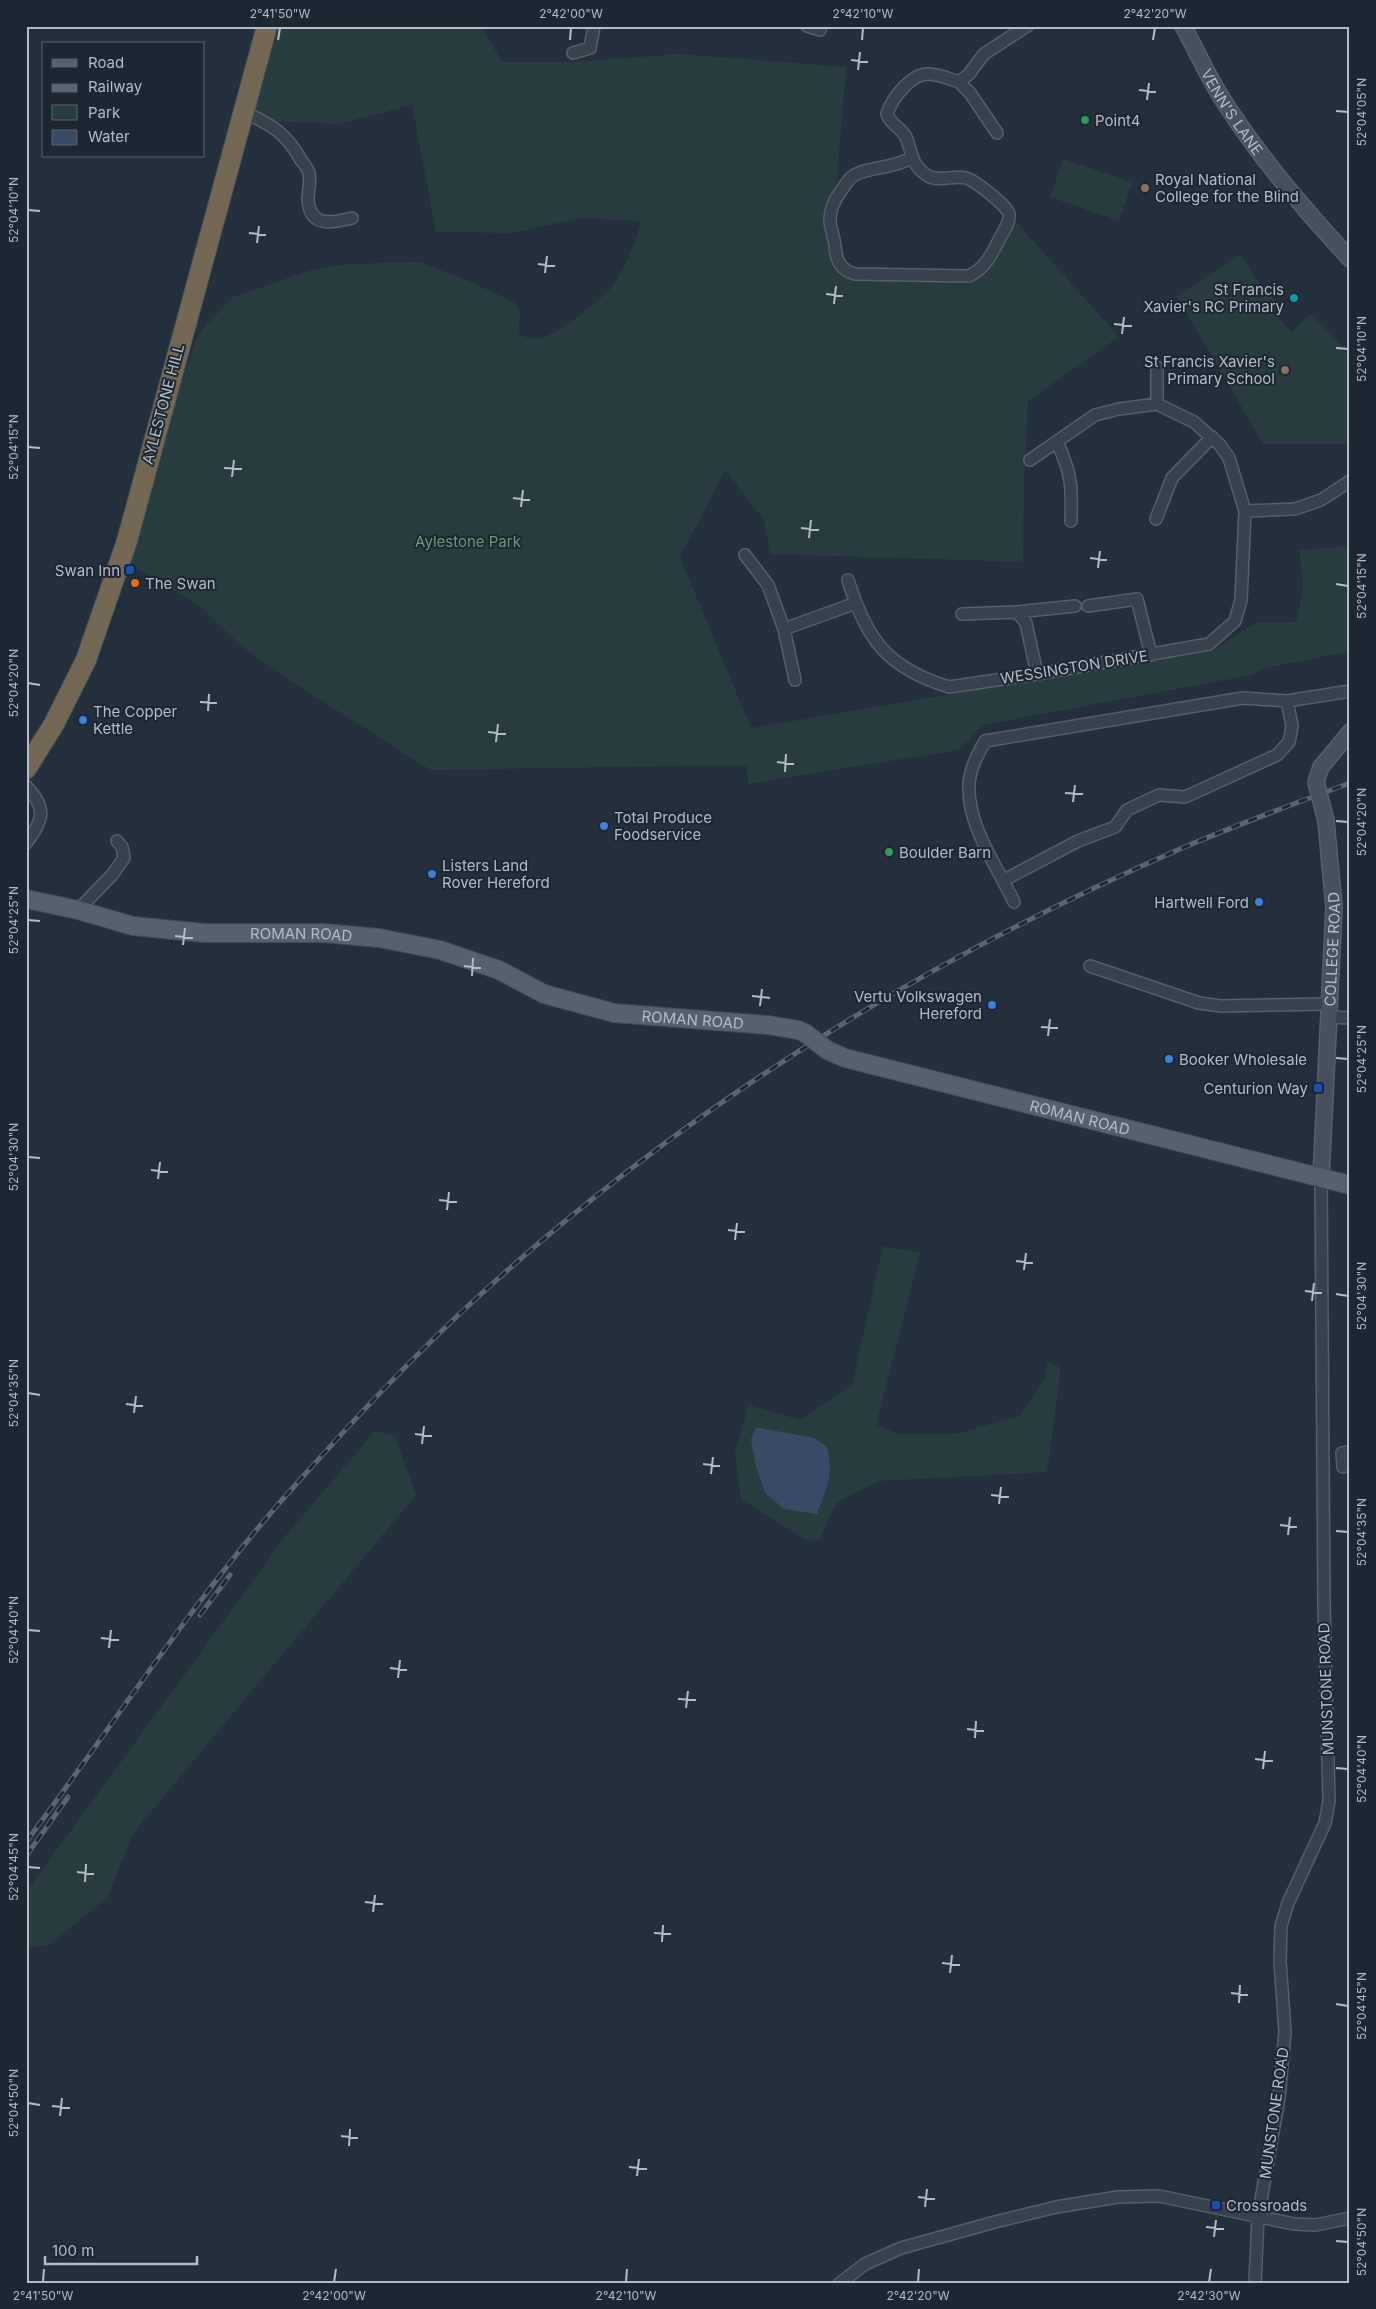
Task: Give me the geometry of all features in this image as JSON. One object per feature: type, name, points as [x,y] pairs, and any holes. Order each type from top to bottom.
[{"type":"highway","name":"AYLESTONE HILL","points":[[26,769],[54,724],[86,660],[127,541],[267,26]]},
{"type":"main road","name":"ROMAN ROAD","points":[[26,899],[78,910],[133,926],[204,933],[323,934],[379,938],[440,950],[498,970],[544,994],[614,1013],[768,1025],[798,1030],[805,1033],[827,1050],[845,1058],[1350,1185]]},
{"type":"street","points":[[573,53],[590,48],[594,26]]},
{"type":"street","points":[[807,26],[820,30],[821,26]]},
{"type":"street","points":[[959,82],[969,74],[984,54],[1027,26]]},
{"type":"street","name":"VENN'S LANE","points":[[1183,26],[1209,78],[1245,133],[1284,185],[1350,259]]},
{"type":"street","points":[[911,158],[897,165],[852,176],[835,199],[830,219],[831,227],[834,233],[836,257],[845,270],[856,274],[969,276],[987,263],[1008,221],[1009,213],[1006,206],[967,178],[931,177],[918,168],[911,158],[905,136],[888,119],[889,108],[899,93],[917,77],[927,74],[959,82],[970,94],[996,133]]},
{"type":"street","points":[[244,112],[273,126],[292,144],[309,173],[308,202],[312,214],[322,221],[332,223],[352,218]]},
{"type":"street","points":[[1157,367],[1157,404]]},
{"type":"street","points":[[1030,460],[1095,415],[1118,409],[1157,404],[1194,422],[1212,437],[1229,458],[1246,511],[1295,510],[1321,500],[1350,481]]},
{"type":"street","points":[[1156,519],[1172,478],[1212,437]]},
{"type":"street","points":[[1057,442],[1072,484],[1072,521]]},
{"type":"street","name":"WESSINGTON DRIVE","points":[[848,580],[871,635],[885,652],[906,670],[927,680],[949,687],[1151,655],[1209,644],[1235,621],[1241,600],[1246,511]]},
{"type":"street","points":[[745,555],[768,585],[784,629],[794,680]]},
{"type":"street","points":[[1088,606],[1137,598],[1151,655]]},
{"type":"street","points":[[784,629],[856,603]]},
{"type":"street","points":[[962,614],[1017,612],[1075,606]]},
{"type":"street","points":[[1017,612],[1026,623],[1037,674]]},
{"type":"street","points":[[1014,902],[973,816],[969,784],[975,760],[985,741],[1243,698],[1287,701],[1350,691]]},
{"type":"street","points":[[1004,880],[1078,841],[1115,827],[1127,810],[1159,795],[1185,797],[1277,755],[1289,742],[1292,726],[1287,701]]},
{"type":"street","name":"COLLEGE ROAD","points":[[1321,1179],[1334,907],[1326,822],[1316,782],[1321,767],[1350,732]]},
{"type":"street","points":[[26,786],[39,802],[42,816],[38,827],[26,843]]},
{"type":"street","points":[[78,910],[112,876],[124,858],[122,847],[118,841]]},
{"type":"street","points":[[1090,966],[1206,1004],[1330,1010],[1350,1018]]},
{"type":"street","name":"MUNSTONE ROAD","points":[[1255,2283],[1258,2217],[1279,2098],[1285,2032],[1280,1961],[1281,1926],[1288,1902],[1325,1823],[1329,1800],[1324,1594],[1321,1179]]},
{"type":"street","points":[[1339,1441],[1346,1452],[1343,1467]]},
{"type":"street","points":[[840,2283],[865,2264],[901,2248],[1021,2215],[1118,2197],[1159,2196],[1294,2224],[1316,2226],[1350,2218]]},
{"type":"green space","name":"Aylestone Park","points":[[273,26],[481,26],[502,62],[570,62],[679,54],[846,67],[835,199],[814,249],[831,210],[845,270],[977,272],[1008,221],[1018,224],[1119,337],[1028,401],[1023,562],[770,554],[764,520],[725,470],[680,557],[751,728],[1214,650],[1255,623],[1297,622],[1303,585],[1299,550],[1350,546],[1350,668],[1347,652],[1265,668],[1252,675],[983,725],[958,750],[748,784],[747,765],[431,770],[288,679],[241,646],[200,606],[128,563],[196,339],[205,326],[233,297],[308,271],[347,264],[420,262],[514,302],[520,312],[518,334],[537,339],[547,336],[566,325],[609,290],[619,276],[628,257],[641,221],[579,218],[513,233],[436,232],[412,105],[338,124],[276,121],[251,111]]},
{"type":"green space","points":[[1063,159],[1132,182],[1119,221],[1050,197]]},
{"type":"green space","name":"St Francis Xavier's Primary School","points":[[1240,254],[1256,279],[1283,308],[1276,315],[1292,332],[1311,314],[1344,348],[1350,343],[1350,444],[1263,444],[1177,296]]},
{"type":"green space","points":[[883,1246],[920,1253],[876,1425],[899,1434],[955,1434],[1020,1416],[1044,1379],[1048,1361],[1061,1368],[1047,1472],[879,1481],[836,1503],[820,1540],[804,1539],[741,1499],[735,1452],[749,1405],[800,1420],[852,1385]],"holes":[[[756,1427],[799,1436],[814,1438],[751,1439]]]},
{"type":"green space","points":[[375,1431],[395,1436],[416,1495],[133,1833],[108,1897],[49,1945],[26,1947],[26,1892],[287,1534]]},
{"type":"water","points":[[756,1427],[814,1438],[827,1447],[830,1474],[817,1514],[784,1509],[765,1493],[755,1463],[751,1439]]},
{"type":"railway","points":[[26,1842],[191,1613],[261,1524],[387,1386],[456,1317],[558,1227],[640,1162],[724,1101],[811,1044],[901,990],[992,939],[1085,892],[1201,840],[1350,783]]},
{"type":"railway","points":[[200,1615],[230,1575]]},
{"type":"railway","points":[[26,1856],[68,1797]]},
{"type":"place","name":"Point4","points":[[1085,120]]},
{"type":"place","name":"Royal National College for the Blind","points":[[1145,188]]},
{"type":"place","name":"St Francis Xavier's RC Primary","points":[[1294,298]]},
{"type":"place","name":"St Francis Xavier's Primary School","points":[[1285,370]]},
{"type":"place","name":"Swan Inn","points":[[130,570]]},
{"type":"place","name":"The Swan","points":[[135,583]]},
{"type":"place","name":"The Copper Kettle","points":[[83,720]]},
{"type":"place","name":"Total Produce Foodservice","points":[[604,826]]},
{"type":"place","name":"Boulder Barn","points":[[889,852]]},
{"type":"place","name":"Listers Land Rover Hereford","points":[[432,874]]},
{"type":"place","name":"Hartwell Ford","points":[[1259,902]]},
{"type":"place","name":"Vertu Volkswagen Hereford","points":[[992,1005]]},
{"type":"place","name":"Booker Wholesale","points":[[1169,1059]]},
{"type":"place","name":"Centurion Way","points":[[1318,1088]]},
{"type":"place","name":"Crossroads","points":[[1216,2205]]}]
